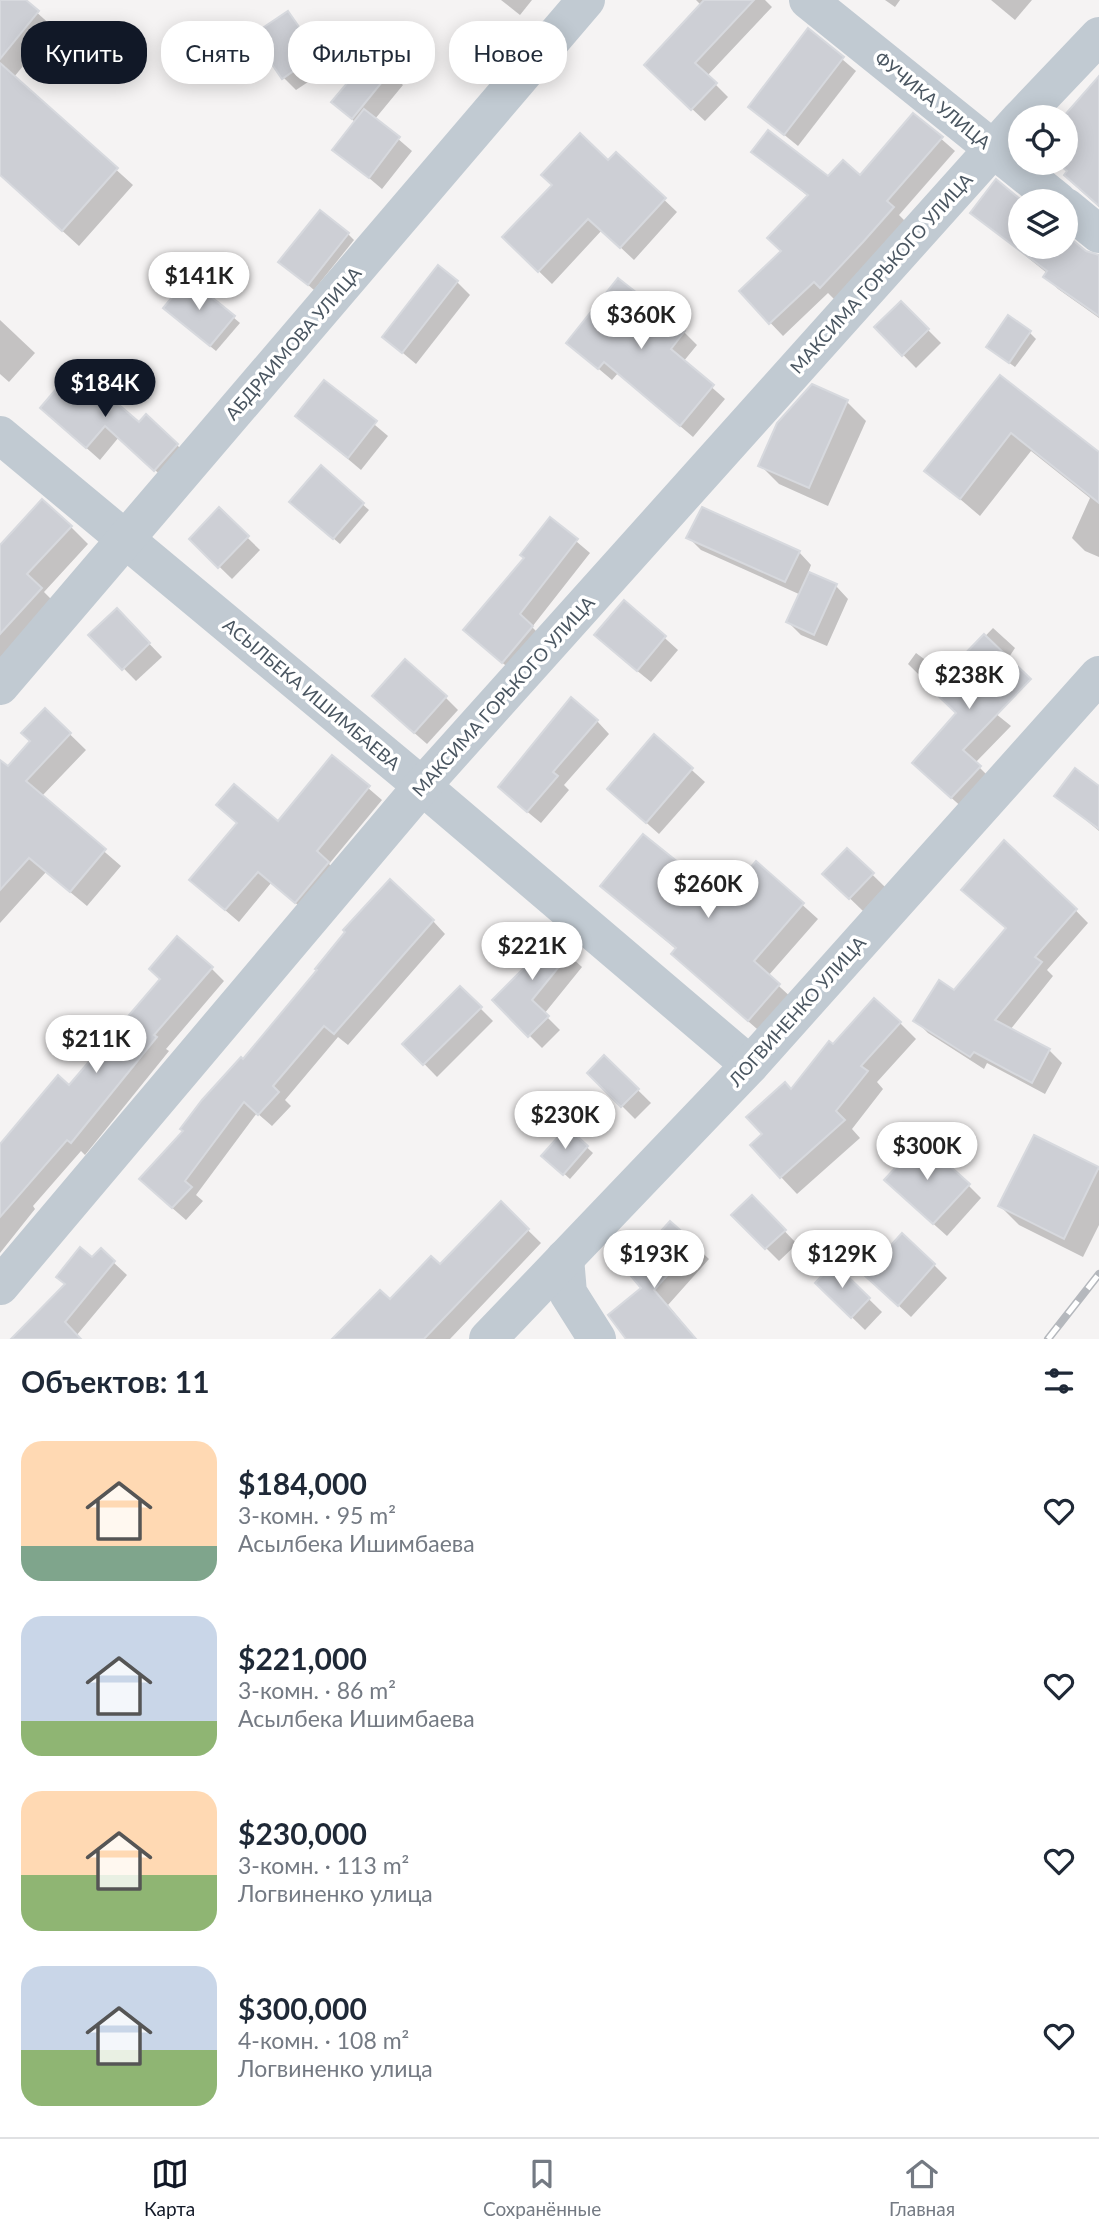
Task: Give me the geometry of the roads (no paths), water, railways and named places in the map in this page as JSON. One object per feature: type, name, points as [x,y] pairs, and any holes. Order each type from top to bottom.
[{"type":"street","name":"АБДРАИМОВА УЛИЦА","points":[[0,686],[586,0]]},
{"type":"street","name":"ФУЧИКА УЛИЦА","points":[[808,0],[1043,189]]},
{"type":"street","name":"МАКСИМА ГОРЬКОГО УЛИЦА","points":[[1033,105],[1099,36]]},
{"type":"street","name":"МАКСИМА ГОРЬКОГО УЛИЦА","points":[[0,1286],[422,786],[1008,131]]},
{"type":"street","points":[[1078,217],[1099,234]]},
{"type":"street","name":"АСЫЛБЕКА ИШИМБАЕВА","points":[[0,435],[422,786],[750,1065]]},
{"type":"street","name":"ЛОГВИНЕНКО УЛИЦА","points":[[488,1339],[750,1065],[1099,675]]},
{"type":"street","points":[[565,1258],[568,1293],[597,1339]]},
{"type":"railway","points":[[1048,1339],[1099,1274]]}]
